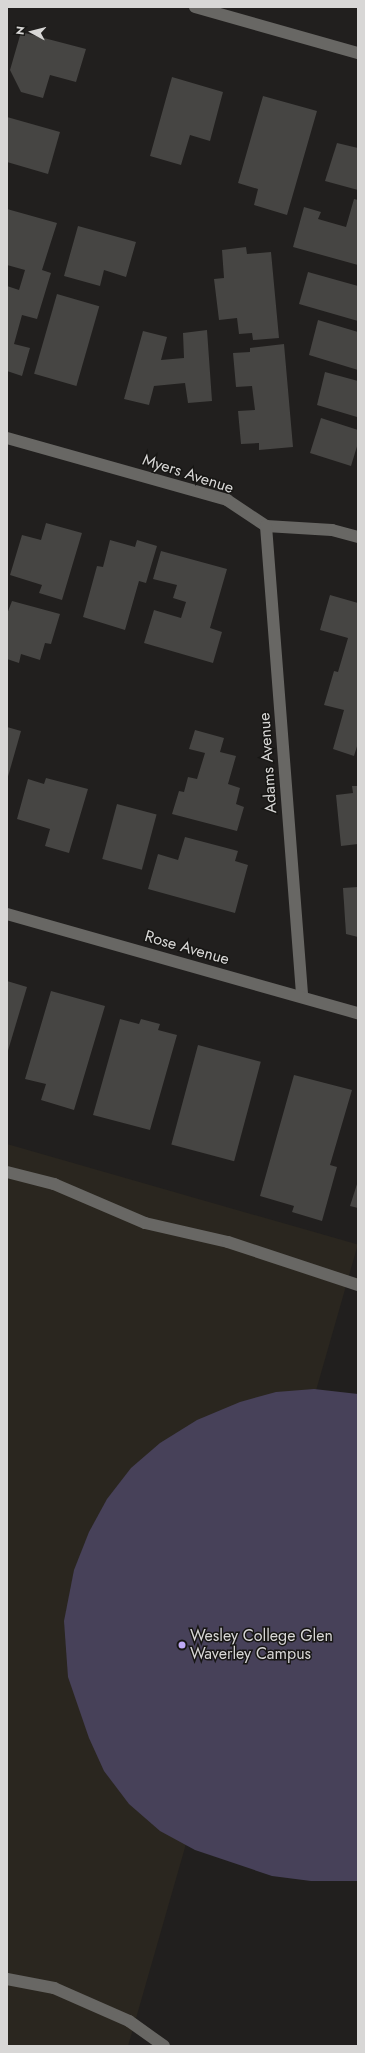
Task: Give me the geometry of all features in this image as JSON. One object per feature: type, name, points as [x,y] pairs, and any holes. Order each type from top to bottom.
[{"type":"street","points":[[195,7],[358,53]]},
{"type":"street","name":"Myers Avenue","points":[[7,438],[227,500],[266,526]]},
{"type":"street","points":[[266,526],[332,530],[358,537]]},
{"type":"street","name":"Adams Avenue","points":[[266,526],[302,997]]},
{"type":"street","name":"Rose Avenue","points":[[7,914],[358,1013]]},
{"type":"street","points":[[7,1172],[54,1184],[145,1223],[228,1242],[358,1285]]},
{"type":"street","points":[[7,1978],[54,1988],[129,2021],[164,2046]]},
{"type":"shaded area","name":"Wesley College Glen Waverley Campus","points":[[7,1144],[358,1245],[128,2046],[7,2046]]},
{"type":"shaded area","points":[[314,1389],[358,1394],[358,1881],[311,1881],[272,1876],[195,1850],[160,1831],[129,1804],[104,1771],[89,1738],[68,1677],[64,1621],[74,1570],[89,1532],[107,1499],[131,1468],[160,1443],[197,1420],[240,1402],[276,1392]]},
{"type":"building","points":[[21,32],[86,49],[76,82],[50,75],[43,98],[21,92],[10,70]]},
{"type":"building","points":[[172,77],[223,92],[210,141],[190,135],[181,165],[150,156]]},
{"type":"building","points":[[263,96],[317,111],[287,215],[254,205],[258,189],[238,183]]},
{"type":"building","points":[[7,117],[60,132],[48,174],[7,162]]},
{"type":"building","points":[[337,143],[358,148],[358,190],[325,181]]},
{"type":"building","points":[[354,199],[358,200],[358,265],[293,247],[304,207],[321,212],[318,219],[346,227]]},
{"type":"building","points":[[7,209],[57,223],[42,270],[51,273],[37,319],[22,315],[14,344],[30,348],[22,376],[7,371],[7,286],[19,290],[25,270],[7,265]]},
{"type":"building","points":[[78,226],[136,242],[126,277],[104,270],[100,286],[64,276]]},
{"type":"building","points":[[246,247],[247,254],[271,252],[279,338],[253,340],[252,333],[239,334],[237,318],[219,320],[214,279],[224,278],[222,250]]},
{"type":"building","points":[[308,272],[358,286],[358,321],[299,304]]},
{"type":"building","points":[[57,294],[99,306],[76,386],[34,374]]},
{"type":"building","points":[[318,320],[358,332],[358,370],[309,355]]},
{"type":"building","points":[[207,330],[212,401],[188,403],[185,383],[154,386],[149,405],[124,399],[143,331],[167,337],[161,360],[184,358],[183,333]]},
{"type":"building","points":[[284,344],[293,447],[259,450],[259,443],[241,444],[238,411],[255,410],[252,386],[236,387],[233,353],[250,352],[250,348]]},
{"type":"building","points":[[325,372],[358,381],[357,417],[317,405]]},
{"type":"building","points":[[321,418],[358,430],[358,443],[351,466],[310,453]]},
{"type":"building","points":[[46,523],[82,533],[62,600],[39,593],[42,585],[10,575],[22,535],[41,540]]},
{"type":"building","points":[[110,540],[135,547],[137,540],[157,546],[146,583],[139,581],[125,630],[83,617],[97,566],[103,567]]},
{"type":"building","points":[[161,551],[227,569],[210,628],[222,632],[213,663],[144,643],[154,610],[181,618],[186,602],[173,598],[177,585],[153,579]]},
{"type":"building","points":[[330,595],[358,603],[358,743],[354,756],[333,749],[344,710],[324,705],[334,671],[338,672],[348,638],[320,630]]},
{"type":"building","points":[[12,601],[60,614],[51,644],[45,643],[40,660],[21,654],[19,663],[7,659],[7,614]]},
{"type":"building","points":[[7,727],[21,731],[7,780]]},
{"type":"building","points":[[195,730],[224,738],[220,752],[236,756],[228,784],[240,788],[236,804],[244,807],[237,831],[172,814],[179,791],[184,792],[188,777],[197,779],[205,753],[189,749]]},
{"type":"building","points":[[46,778],[88,789],[69,853],[45,846],[50,829],[17,819],[28,779],[44,784]]},
{"type":"building","points":[[352,786],[358,786],[358,844],[341,846],[336,795],[353,793]]},
{"type":"building","points":[[117,804],[157,815],[142,870],[102,859]]},
{"type":"building","points":[[185,837],[238,851],[235,861],[248,865],[235,913],[148,889],[158,854],[178,860]]},
{"type":"building","points":[[358,887],[358,937],[346,934],[343,888]]},
{"type":"building","points":[[7,981],[27,987],[7,1054]]},
{"type":"building","points":[[51,991],[105,1006],[74,1110],[41,1100],[46,1084],[25,1079]]},
{"type":"building","points":[[120,1019],[139,1024],[141,1019],[160,1024],[158,1030],[177,1035],[150,1130],[93,1115]]},
{"type":"building","points":[[198,1045],[261,1062],[234,1161],[171,1144]]},
{"type":"building","points":[[294,1075],[352,1090],[330,1165],[337,1167],[322,1221],[292,1212],[294,1206],[260,1196]]},
{"type":"building","points":[[358,1181],[358,1208],[350,1206]]},
{"type":"place","name":"Wesley College Glen Waverley Campus","points":[[182,1645]]}]
